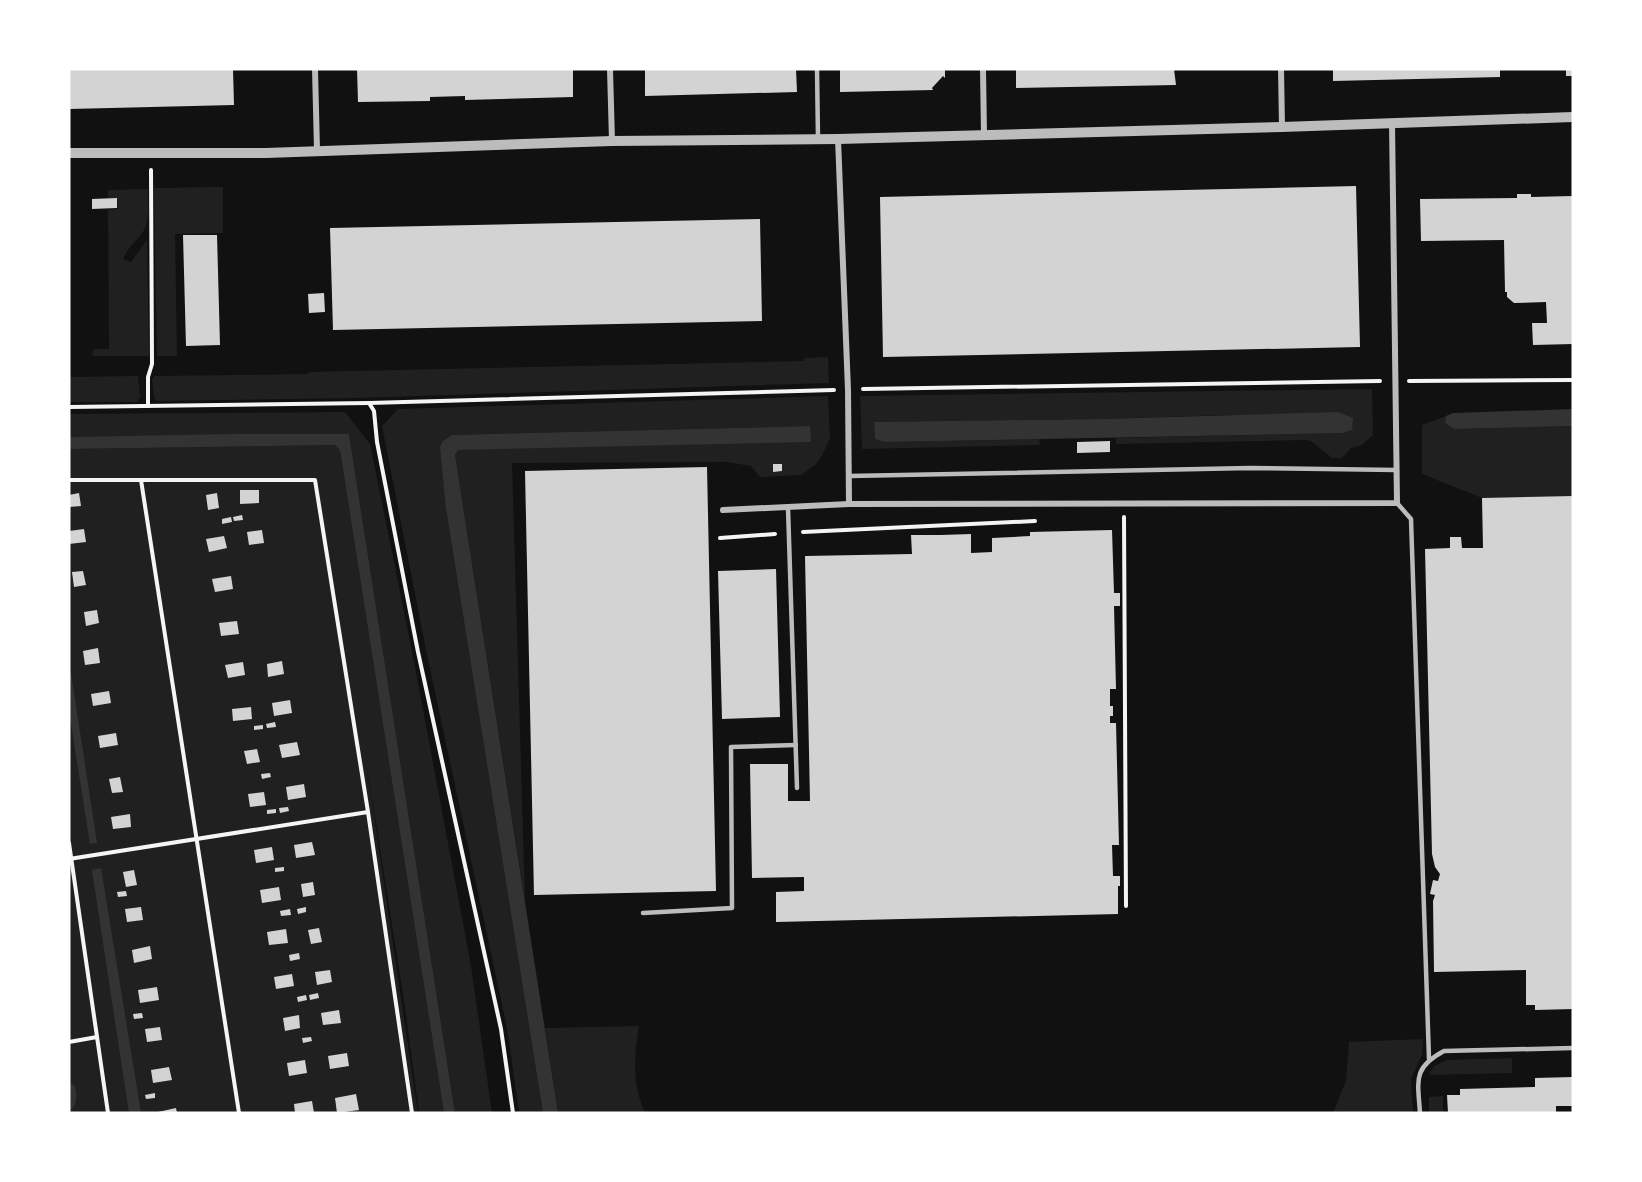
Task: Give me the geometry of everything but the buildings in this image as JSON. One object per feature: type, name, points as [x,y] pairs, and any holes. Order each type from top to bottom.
[{"type":"street","points":[[315,69],[317,150]]},
{"type":"street","points":[[610,69],[612,141]]},
{"type":"street","points":[[983,69],[984,135]]},
{"type":"street","points":[[1281,69],[1282,127]]},
{"type":"street","points":[[69,153],[266,153],[612,141],[838,139],[1573,117]]},
{"type":"street","points":[[723,510],[849,504],[1397,503],[1392,122]]},
{"type":"street","points":[[838,139],[848,390],[849,504]]},
{"type":"lane","points":[[817,69],[818,139]]},
{"type":"lane","points":[[849,476],[1250,468],[1397,470]]},
{"type":"lane","points":[[1397,503],[1411,519],[1428,1059]]},
{"type":"lane","points":[[788,508],[797,788]]},
{"type":"lane","points":[[643,912],[732,908],[731,747],[796,745]]},
{"type":"lane","points":[[1420,1113],[1418,1074],[1428,1059],[1444,1051],[1573,1048]]},
{"type":"path","points":[[148,406],[148,377],[152,364],[151,152]]},
{"type":"path","points":[[69,407],[369,403],[848,390],[1573,380]]},
{"type":"path","points":[[369,403],[374,411],[377,442],[418,652],[501,1029],[513,1113]]},
{"type":"path","points":[[69,480],[315,480],[368,812],[412,1113]]},
{"type":"path","points":[[141,480],[239,1113]]},
{"type":"path","points":[[1113,518],[1124,517],[1126,906]]},
{"type":"path","points":[[720,538],[1043,521]]},
{"type":"path","points":[[70,859],[368,812]]},
{"type":"path","points":[[69,843],[108,1113]]},
{"type":"path","points":[[69,1042],[97,1037]]},
{"type":"shaded area","points":[[223,187],[223,233],[175,234],[177,356],[157,356],[154,188]]},
{"type":"shaded area","points":[[148,189],[148,214],[144,231],[123,259],[131,262],[147,240],[149,356],[94,356],[92,354],[94,349],[109,349],[108,210],[118,209],[117,198],[108,198],[108,190]]},
{"type":"shaded area","points":[[828,357],[829,383],[355,398],[157,401],[154,398],[152,379],[155,376],[804,361],[804,358]]},
{"type":"shaded area","points":[[138,376],[140,397],[137,402],[69,402],[69,377]]},
{"type":"shaded area","points":[[1372,389],[1373,435],[1362,445],[1351,448],[1342,458],[1332,458],[1311,441],[1305,440],[1116,444],[1116,438],[1343,433],[1352,430],[1352,418],[1223,415],[874,422],[875,439],[885,442],[1039,439],[1040,445],[862,449],[860,396]]},
{"type":"shaded area","points":[[828,396],[830,438],[815,465],[801,475],[760,477],[751,466],[727,462],[512,463],[525,900],[455,455],[458,450],[810,426],[452,435],[443,441],[446,509],[543,1113],[519,1113],[507,1028],[426,650],[382,426],[398,409]]},
{"type":"shaded area","points":[[1573,409],[1573,426],[1454,429],[1445,423],[1446,416],[1453,413]]},
{"type":"shaded area","points":[[345,412],[370,444],[412,651],[471,966],[492,1113],[455,1113],[349,434],[69,437],[69,414]]},
{"type":"shaded area","points":[[1338,412],[1353,418],[1352,430],[1343,433],[885,442],[875,439],[874,422],[1103,419]]},
{"type":"shaded area","points":[[1446,416],[1445,423],[1454,429],[1573,426],[1573,496],[1482,498],[1422,474],[1422,425]]},
{"type":"shaded area","points":[[810,426],[811,442],[458,450],[455,455],[558,1113],[543,1113],[446,509],[440,447],[443,441],[452,435]]},
{"type":"shaded area","points":[[349,434],[455,1113],[444,1113],[340,450],[335,445],[69,449],[69,437]]},
{"type":"shaded area","points":[[335,445],[340,450],[444,1113],[419,1113],[405,1007],[365,754],[418,1113],[69,1113],[69,449]]},
{"type":"shaded area","points":[[69,660],[97,843],[90,844],[69,711]]},
{"type":"shaded area","points":[[101,868],[141,1113],[129,1113],[92,870]]},
{"type":"shaded area","points":[[639,1026],[635,1070],[638,1091],[645,1113],[558,1113],[545,1028]]},
{"type":"shaded area","points":[[1423,1039],[1422,1055],[1411,1079],[1413,1113],[1333,1113],[1346,1081],[1349,1042]]},
{"type":"shaded area","points":[[1512,1058],[1512,1073],[1429,1075],[1434,1066],[1447,1060]]},
{"type":"shaded area","points":[[69,1082],[75,1086],[76,1097],[74,1107],[69,1112]]},
{"type":"shaded area","points":[[1443,1096],[1443,1113],[1429,1113],[1429,1097]]}]
